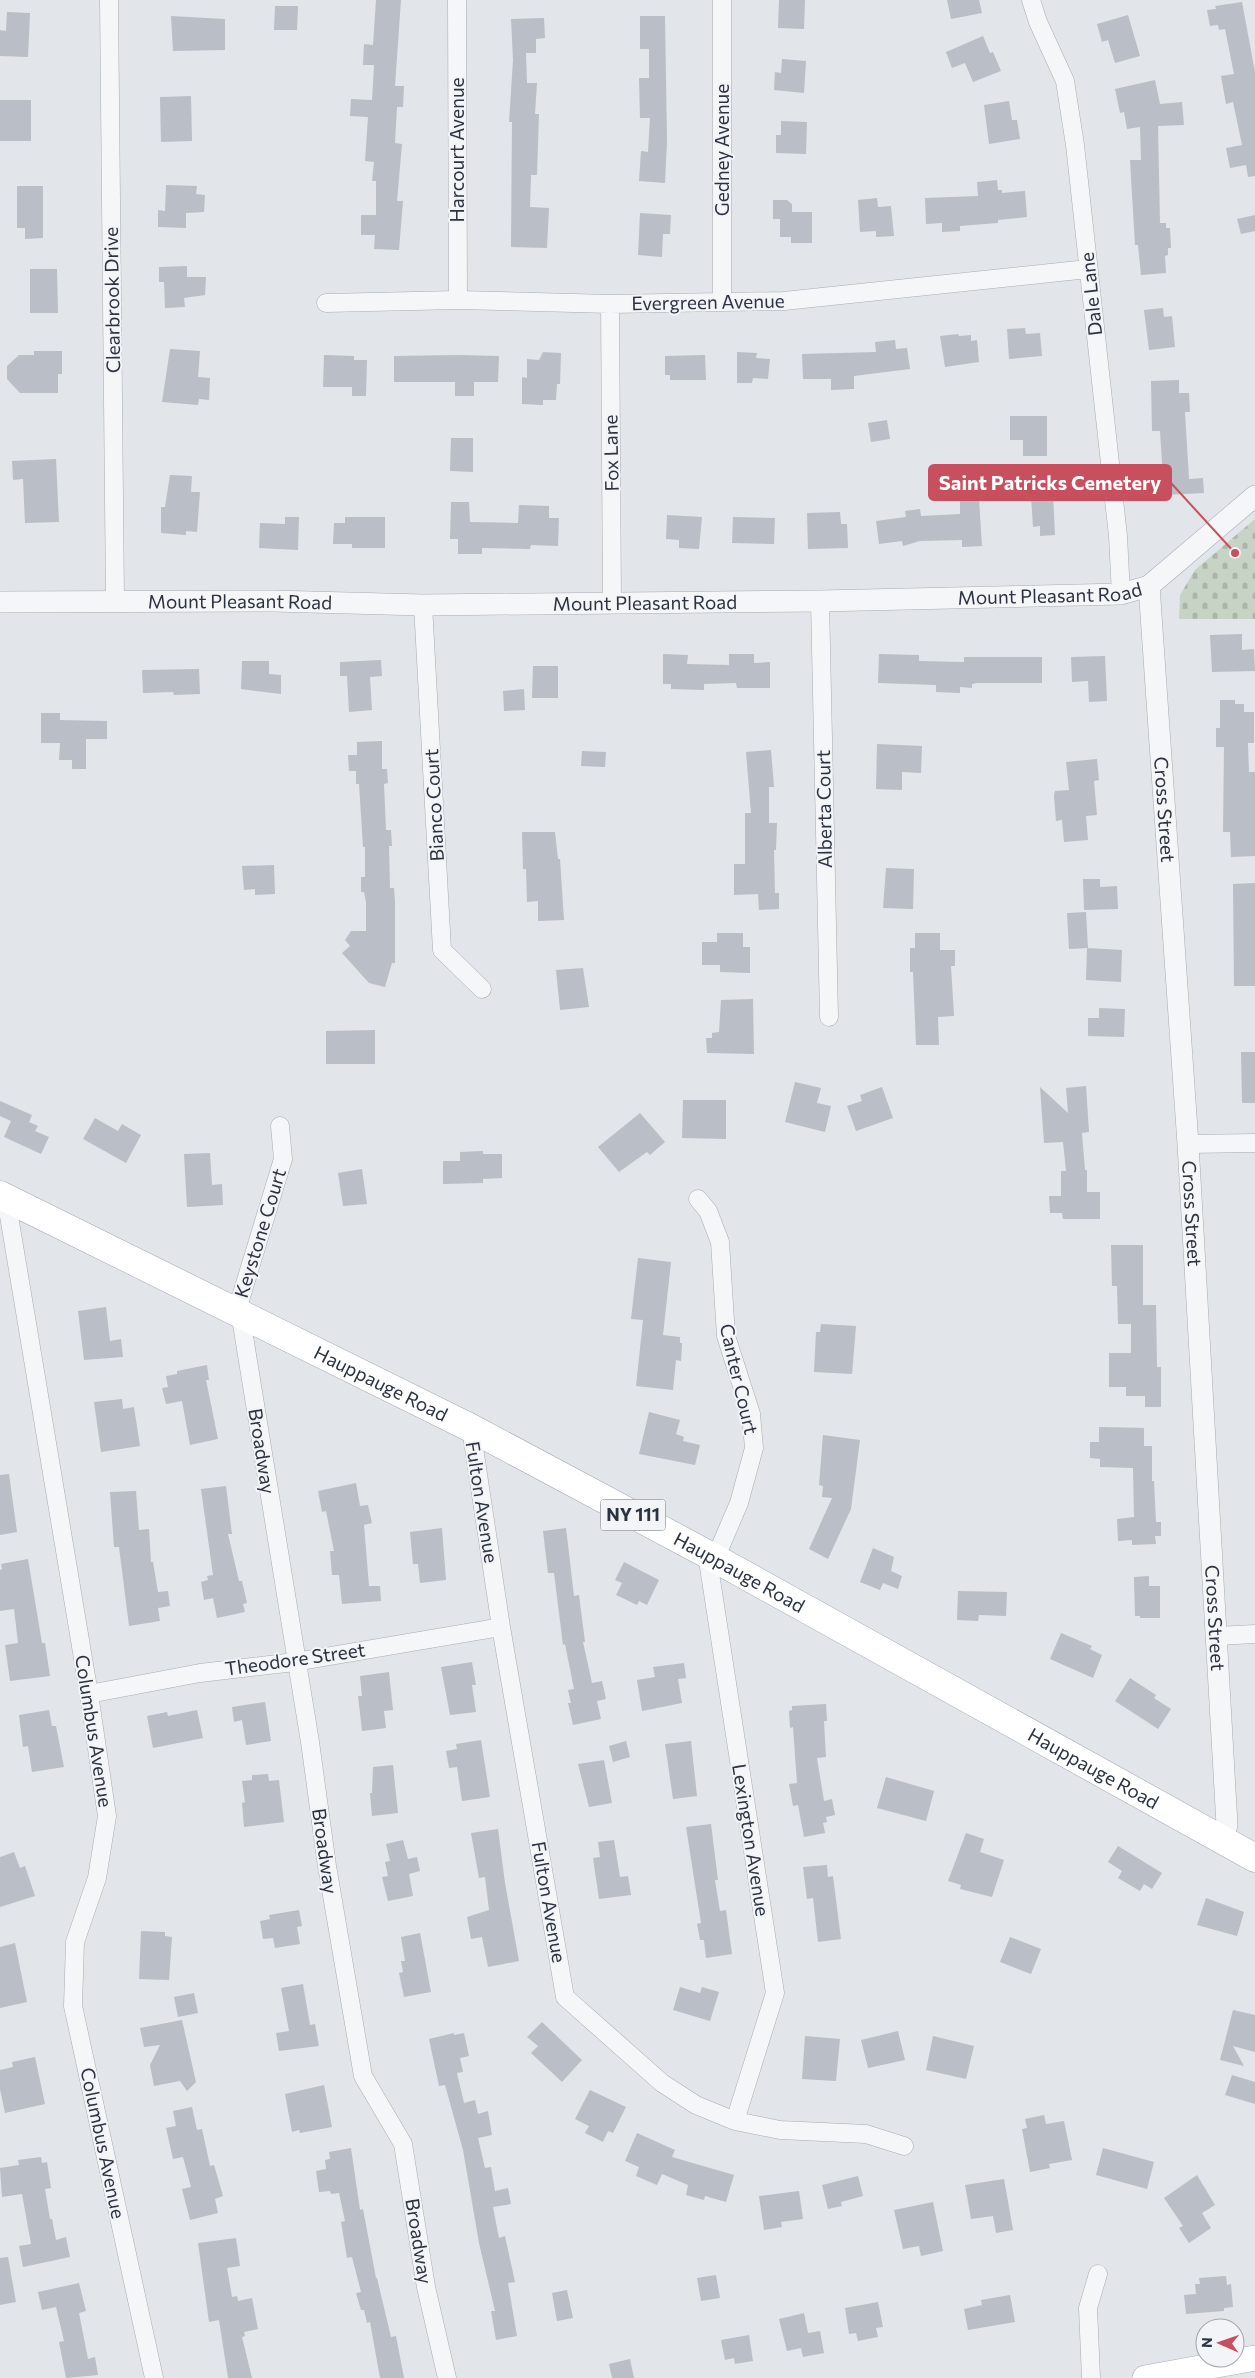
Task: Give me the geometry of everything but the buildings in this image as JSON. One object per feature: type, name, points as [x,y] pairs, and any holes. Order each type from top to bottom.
[{"type":"main road","name":"Hauppauge Road","points":[[3,1196],[471,1428],[711,1557],[1255,1858]]},
{"type":"main road","points":[[1145,2378],[1255,2358]]},
{"type":"street","name":"Clearbrook Drive","points":[[108,0],[115,601]]},
{"type":"street","name":"Harcourt Avenue","points":[[457,0],[458,300]]},
{"type":"street","name":"Gedney Avenue","points":[[722,0],[722,301]]},
{"type":"street","name":"Dale Lane","points":[[1032,0],[1038,22],[1064,81],[1075,146],[1118,536],[1121,594]]},
{"type":"street","name":"Evergreen Avenue","points":[[326,303],[458,300],[610,304],[784,301],[1088,269]]},
{"type":"street","name":"Fox Lane","points":[[610,304],[612,603]]},
{"type":"street","name":"Mount Pleasant Road","points":[[0,602],[115,601],[423,605],[1121,594],[1149,586],[1255,496]]},
{"type":"street","name":"Cross Street","points":[[1149,586],[1188,1144],[1217,1636],[1226,1825],[1220,1839]]},
{"type":"street","name":"Alberta Court","points":[[820,600],[829,1017]]},
{"type":"street","name":"Bianco Court","points":[[423,605],[442,950],[482,989]]},
{"type":"street","name":"Keystone Court","points":[[238,1311],[283,1159],[280,1126]]},
{"type":"street","points":[[1188,1144],[1255,1143]]},
{"type":"street","name":"Columbus Avenue","points":[[3,1196],[89,1694],[107,1816],[97,1878],[74,1942],[73,2006],[154,2378]]},
{"type":"street","name":"Canter Court","points":[[698,1198],[708,1211],[720,1242],[726,1336],[751,1414],[754,1448],[739,1503],[711,1557]]},
{"type":"street","name":"Broadway","points":[[238,1311],[295,1662],[310,1742],[327,1866],[364,2076],[403,2144],[426,2286],[447,2378]]},
{"type":"street","name":"Fulton Avenue","points":[[471,1428],[501,1627],[565,1997],[662,2083],[696,2105],[735,2121],[780,2130],[866,2134],[904,2146]]},
{"type":"street","name":"Lexington Avenue","points":[[711,1557],[775,1993],[735,2121]]},
{"type":"street","name":"Theodore Street","points":[[89,1694],[200,1673],[295,1662],[501,1627]]},
{"type":"street","points":[[1217,1636],[1255,1634]]},
{"type":"street","points":[[1091,2378],[1088,2308],[1098,2274]]},
{"type":"green space","points":[[1255,519],[1255,619],[1179,619],[1180,595],[1195,570]]},
{"type":"place","name":"Saint Patricks Cemetery","points":[[1235,553]]}]
